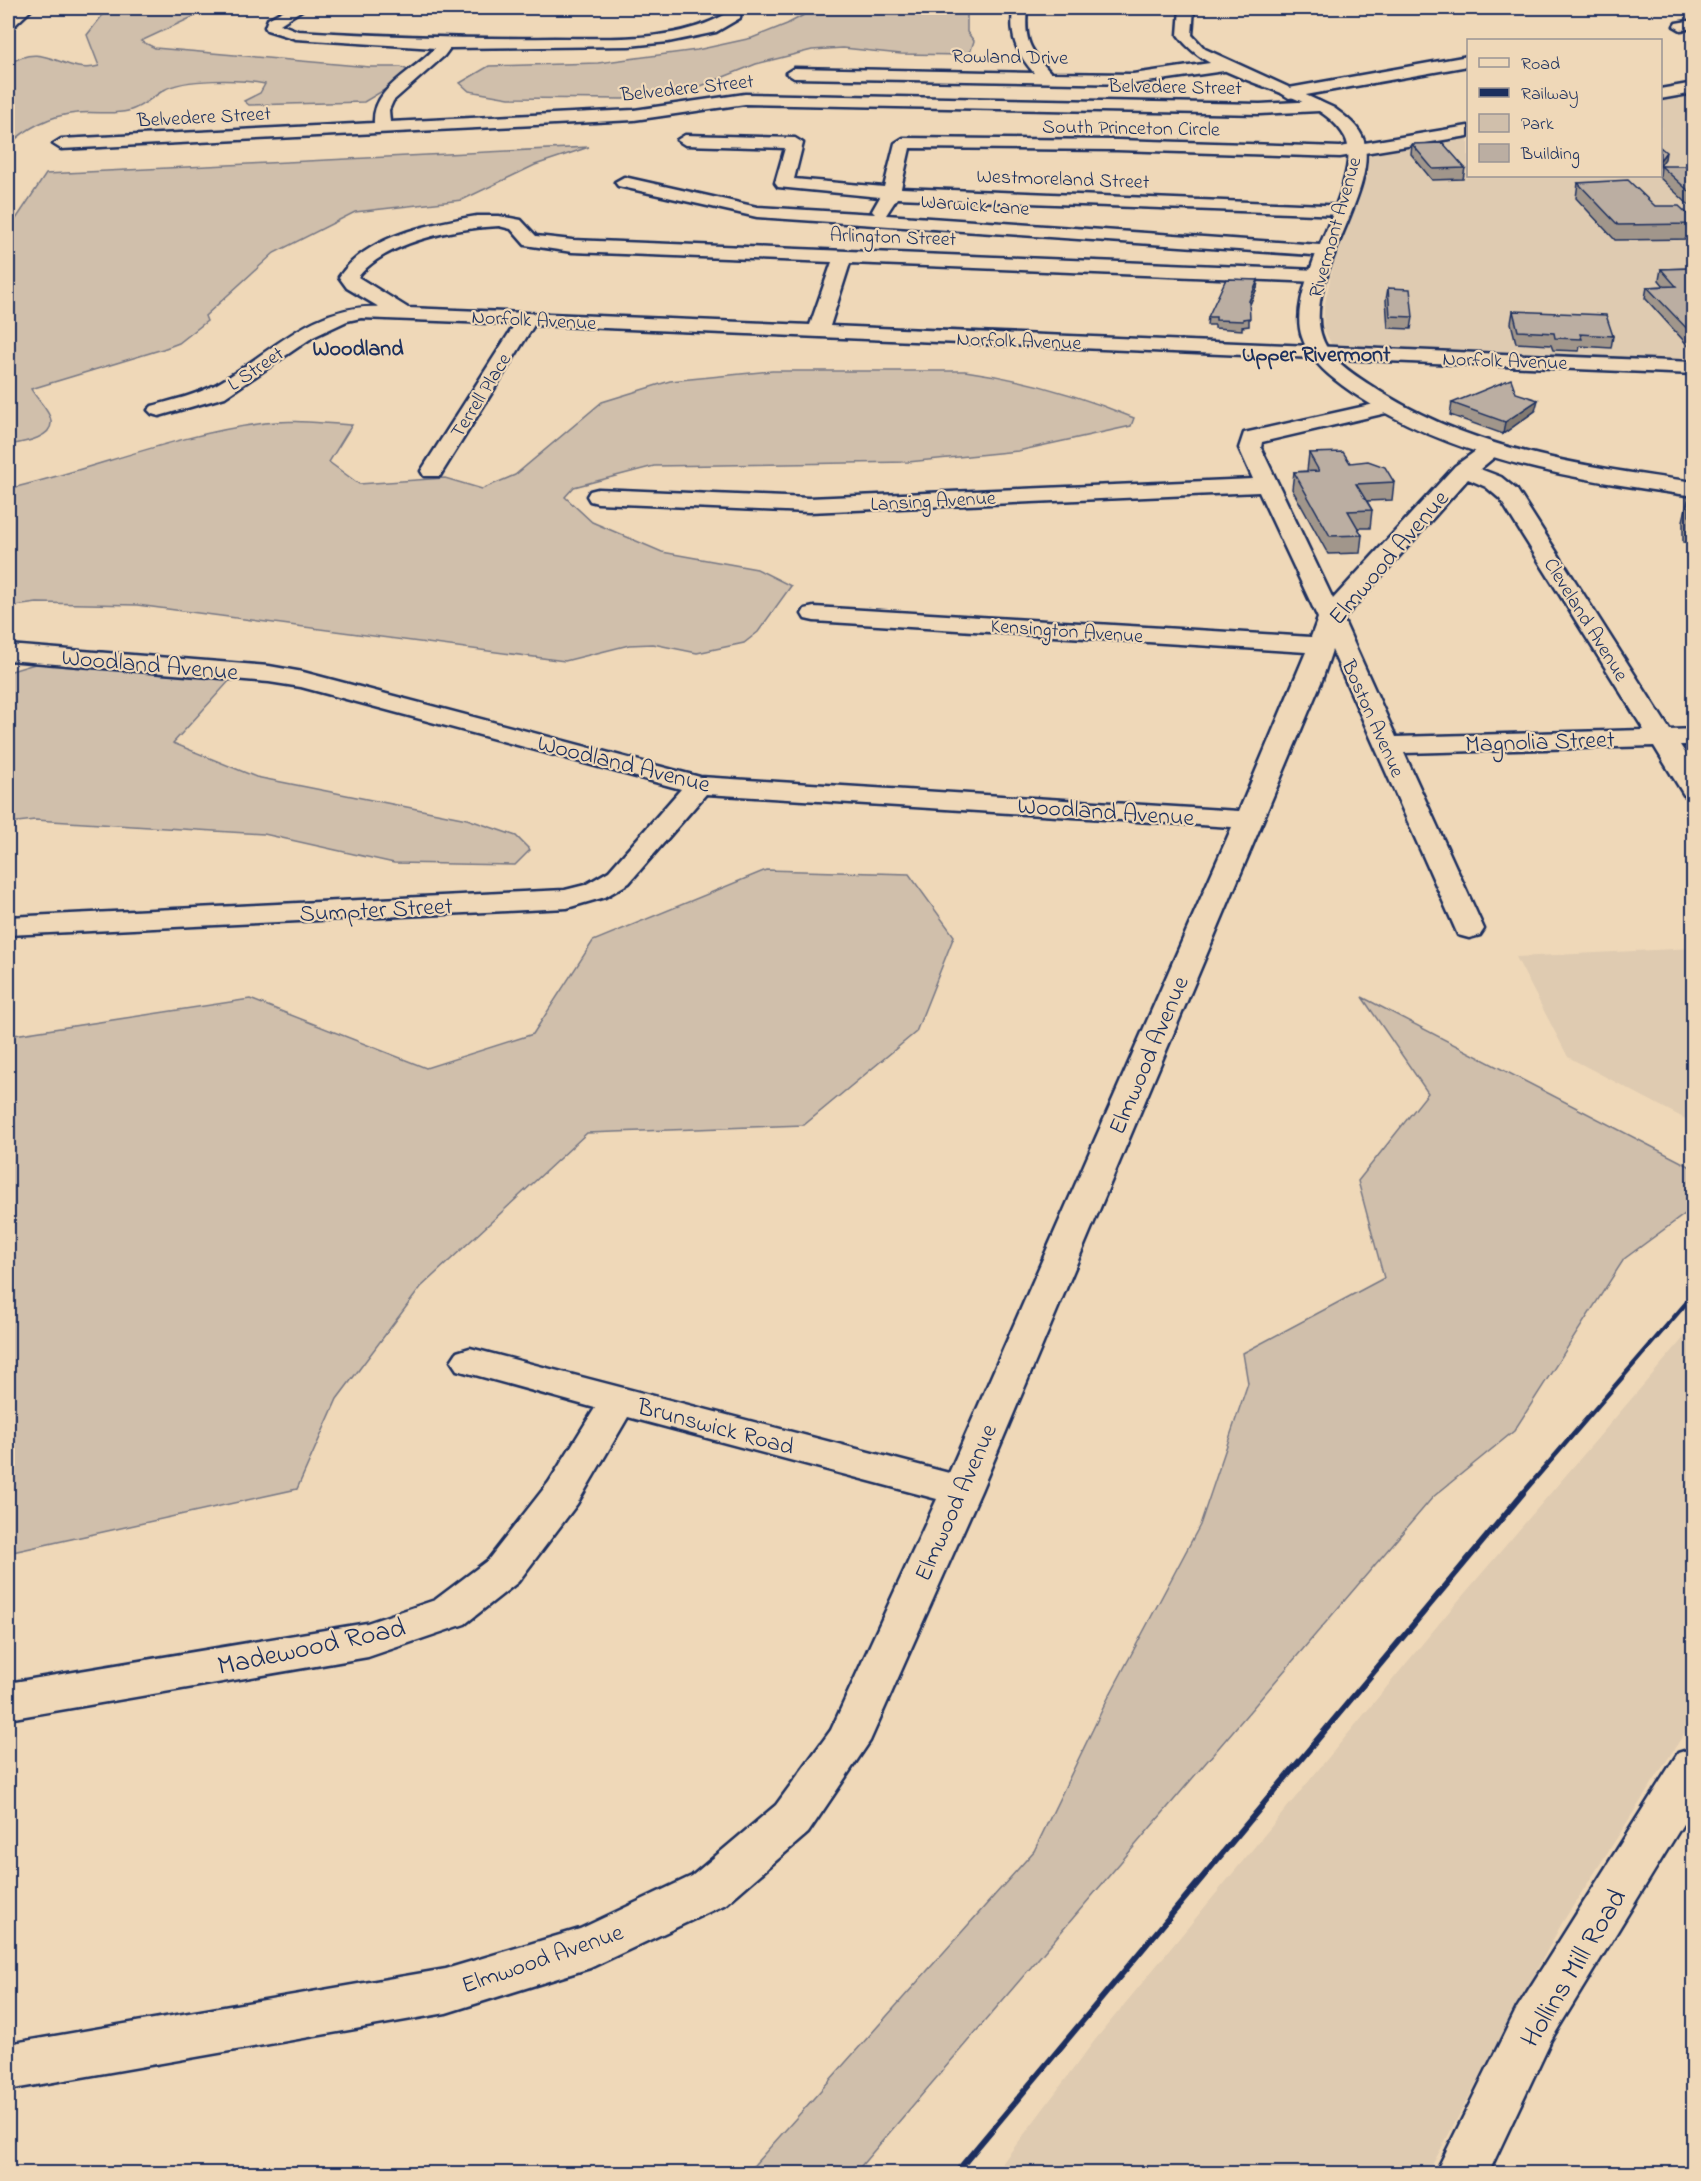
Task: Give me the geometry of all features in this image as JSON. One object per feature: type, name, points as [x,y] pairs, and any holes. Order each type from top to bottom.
[{"type":"street","points":[[8,24],[26,8]]},
{"type":"street","points":[[298,8],[273,21],[272,27],[296,35],[445,44],[629,42],[668,38],[723,24],[735,15],[734,8]]},
{"type":"street","points":[[1020,8],[1017,33],[1020,47],[1046,77]]},
{"type":"street","name":"Rivermont Avenue","points":[[1187,8],[1185,34],[1198,50],[1224,66],[1319,106],[1347,126],[1358,150],[1342,210],[1318,276],[1308,324],[1318,352],[1344,377],[1388,407],[1434,429],[1478,460],[1563,468],[1694,489]]},
{"type":"street","points":[[382,128],[381,110],[386,99],[439,53],[445,44]]},
{"type":"street","points":[[1289,93],[1467,61]]},
{"type":"street","name":"Rowland Drive","points":[[794,74],[1133,79],[1224,66]]},
{"type":"street","points":[[1662,94],[1694,88]]},
{"type":"street","name":"Belvedere Street","points":[[61,144],[634,115],[745,99],[1260,109],[1319,106]]},
{"type":"street","name":"South Princeton Circle","points":[[891,193],[903,143],[1358,150],[1467,131]]},
{"type":"street","name":"Westmoreland Street","points":[[685,140],[795,144],[784,183],[891,193],[1342,210]]},
{"type":"street","name":"Warwick Lane","points":[[624,182],[757,212],[861,242],[1213,243],[1326,250]]},
{"type":"street","points":[[818,332],[861,242],[891,193]]},
{"type":"street","name":"Arlington Street","points":[[402,313],[354,285],[348,277],[358,261],[447,226],[475,221],[516,225],[531,241],[547,244],[861,242],[1208,271],[1318,276]]},
{"type":"street","points":[[1208,271],[1213,243]]},
{"type":"street","name":"Norfolk Avenue","points":[[345,314],[402,313],[1694,368]]},
{"type":"street","name":"L Street","points":[[159,410],[225,389],[324,321],[345,314]]},
{"type":"street","name":"Terrell Place","points":[[432,471],[528,319]]},
{"type":"street","name":"Boston Avenue","points":[[1388,407],[1252,438],[1250,448],[1268,485],[1325,632],[1387,745],[1468,929]]},
{"type":"street","name":"Elmwood Avenue","points":[[8,2067],[446,1991],[590,1947],[709,1890],[792,1819],[848,1741],[961,1491],[1309,680],[1325,632],[1478,460]]},
{"type":"street","name":"Cleveland Avenue","points":[[1478,460],[1487,478],[1500,484],[1509,495],[1694,789]]},
{"type":"street","name":"Lansing Avenue","points":[[598,496],[809,505],[1268,485]]},
{"type":"street","name":"Kensington Avenue","points":[[814,614],[1325,632]]},
{"type":"street","name":"Woodland Avenue","points":[[8,652],[269,674],[303,680],[699,785],[1248,820]]},
{"type":"street","name":"Magnolia Street","points":[[1387,745],[1694,737]]},
{"type":"street","name":"Sumpter Street","points":[[8,926],[567,899],[595,891],[619,877],[699,785]]},
{"type":"street","name":"Brunswick Road","points":[[470,1361],[961,1491]]},
{"type":"street","name":"Madewood Road","points":[[8,1701],[368,1640],[450,1612],[503,1571],[563,1493],[619,1400]]},
{"type":"street","name":"Hollins Mill Road","points":[[1461,2174],[1534,2024],[1691,1777]]},
{"type":"shaded area","points":[[1693,89],[1693,365],[1334,349],[1323,328],[1324,308],[1351,180],[1374,150],[1467,132],[1467,177],[1662,177],[1662,95]]},
{"type":"shaded area","points":[[1693,948],[1693,1123],[1568,1057],[1516,957]]},
{"type":"shaded area","points":[[1693,1327],[1693,1720],[1562,1923],[1428,2173],[995,2173],[1095,2040],[1447,1614]]},
{"type":"green space","points":[[116,8],[212,8],[141,41],[155,48],[370,67],[401,67],[410,71],[401,80],[364,102],[249,105],[244,101],[260,93],[265,84],[242,81],[185,83],[164,90],[143,105],[128,111],[58,116],[31,128],[8,146],[9,64],[22,57],[33,55],[87,68],[99,66],[87,35],[105,12]]},
{"type":"green space","points":[[817,8],[967,8],[967,32],[974,41],[971,50],[964,55],[901,54],[843,48],[812,50],[756,64],[696,88],[623,99],[509,98],[469,91],[460,83],[489,66],[598,63],[697,50],[752,38],[787,24]]},
{"type":"green space","points":[[589,147],[535,165],[462,200],[355,212],[274,253],[205,316],[207,321],[179,343],[31,389],[50,417],[49,430],[37,438],[8,445],[8,231],[46,174]]},
{"type":"green space","points":[[772,371],[965,371],[1051,389],[1134,418],[1131,426],[1018,451],[908,462],[654,466],[574,487],[565,497],[592,522],[662,552],[757,569],[791,586],[758,632],[744,643],[697,653],[653,644],[629,645],[565,661],[137,605],[37,603],[8,607],[8,489],[200,435],[286,421],[352,425],[329,462],[359,484],[445,478],[482,489],[515,475],[602,402],[670,381]]},
{"type":"green space","points":[[38,663],[232,678],[173,743],[256,777],[467,819],[516,836],[530,850],[515,865],[394,863],[264,834],[35,820],[8,823],[8,672]]},
{"type":"green space","points":[[766,870],[909,874],[954,936],[916,1032],[804,1125],[587,1133],[421,1287],[337,1399],[297,1489],[8,1553],[8,1036],[250,999],[426,1068],[533,1034],[593,941]]},
{"type":"green space","points":[[1362,997],[1693,1168],[1693,1208],[1624,1259],[1514,1431],[1433,1497],[855,2173],[747,2173],[1034,1851],[1106,1702],[1200,1525],[1248,1383],[1243,1353],[1384,1278],[1358,1181],[1428,1093]]},
{"type":"building","points":[[1443,143],[1465,168],[1433,169],[1412,144]]},
{"type":"building","points":[[1662,166],[1687,166],[1694,171],[1694,193],[1691,193]]},
{"type":"building","points":[[1628,180],[1655,206],[1679,206],[1694,220],[1694,224],[1618,225],[1578,183]]},
{"type":"building","points":[[1694,268],[1694,336],[1647,287],[1676,286],[1661,269]]},
{"type":"building","points":[[1226,279],[1258,280],[1249,301],[1250,318],[1243,319],[1243,321],[1216,320],[1216,317],[1208,317]]},
{"type":"building","points":[[1388,288],[1410,289],[1413,317],[1390,316]]},
{"type":"building","points":[[1513,311],[1606,315],[1613,336],[1580,334],[1582,339],[1555,338],[1554,333],[1518,331]]},
{"type":"building","points":[[1511,379],[1516,393],[1538,400],[1505,422],[1452,403]]},
{"type":"building","points":[[1343,452],[1350,463],[1368,461],[1385,467],[1394,482],[1356,484],[1372,510],[1348,511],[1362,535],[1330,536],[1294,472],[1319,471],[1309,453]]},
{"type":"building","points":[[1689,495],[1694,495],[1694,516],[1689,516]]},
{"type":"railway","points":[[1522,1494],[1694,1294]]},
{"type":"railway","points":[[955,2174],[1523,1493]]},
{"type":"district","name":"Woodland","points":[[358,347]]},
{"type":"district","name":"Upper Rivermont","points":[[1316,353]]}]
